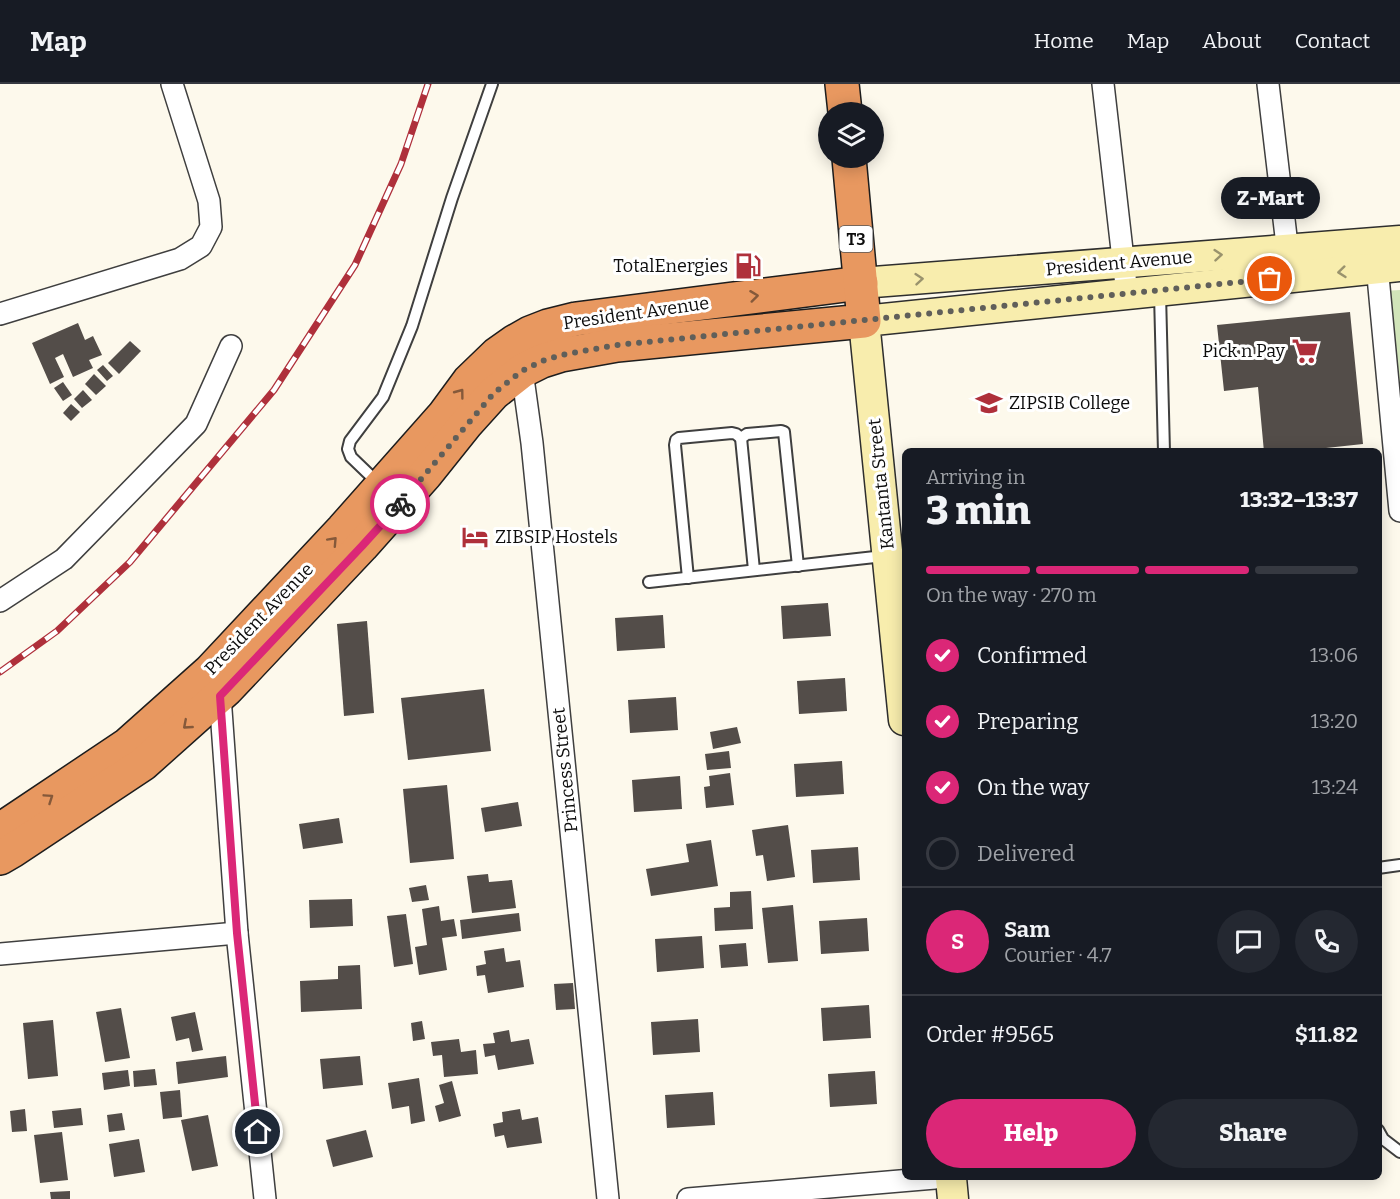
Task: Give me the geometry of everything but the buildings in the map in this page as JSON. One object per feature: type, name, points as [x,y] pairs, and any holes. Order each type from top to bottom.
[{"type":"highway","points":[[842,84],[843,102]]},
{"type":"highway","name":"T3","points":[[850,168],[864,321]]},
{"type":"highway","name":"President Avenue","points":[[0,858],[142,764],[220,696],[369,538],[494,393],[518,357],[530,333],[576,319],[861,284]]},
{"type":"highway","points":[[721,301],[723,335]]},
{"type":"highway","points":[[576,319],[581,351]]},
{"type":"highway","name":"President Avenue","points":[[0,830],[127,745],[210,671],[343,530],[444,415],[469,381],[497,354],[542,361],[617,345],[864,321]]},
{"type":"main road","name":"President Avenue","points":[[861,284],[1124,262],[1290,263],[1388,255]]},
{"type":"main road","name":"President Avenue","points":[[864,321],[1160,291],[1290,263]]},
{"type":"main road","name":"Kantanta Street","points":[[864,321],[902,700]]},
{"type":"main road","points":[[951,1180],[953,1199]]},
{"type":"street","points":[[0,314],[180,259],[201,246],[211,227],[209,201],[172,84]]},
{"type":"street","points":[[1103,84],[1127,294]]},
{"type":"street","points":[[1268,84],[1290,263]]},
{"type":"street","points":[[1388,255],[1400,511]]},
{"type":"street","points":[[0,601],[64,559],[196,424],[231,346]]},
{"type":"street","name":"Princess Street","points":[[518,357],[532,443],[608,1199]]},
{"type":"street","points":[[220,696],[237,933],[265,1199]]},
{"type":"street","points":[[0,954],[237,933]]},
{"type":"street","points":[[688,1199],[911,1180]]},
{"type":"lane","points":[[381,486],[351,457],[348,449],[350,441],[383,397],[408,336],[492,84]]},
{"type":"lane","points":[[1160,291],[1164,448]]},
{"type":"lane","points":[[741,438],[747,434],[781,431],[786,434],[798,566]]},
{"type":"lane","points":[[688,578],[675,445],[679,438],[732,433],[741,438],[753,570]]},
{"type":"lane","points":[[649,582],[888,556]]},
{"type":"lane","points":[[1382,867],[1400,865]]},
{"type":"lane","points":[[1382,1137],[1400,1152]]},
{"type":"green space","points":[[1400,290],[1400,410],[1385,291]]},
{"type":"railway","points":[[0,672],[57,631],[130,562],[274,390],[355,265],[401,164],[428,84]]},
{"type":"way so far","points":[[400,504],[494,393],[522,371],[561,355],[617,345],[1270,279]]},
{"type":"place","name":"TotalEnergies","points":[[748,266]]},
{"type":"place","name":"Z-Mart","points":[[1270,279]]},
{"type":"place","name":"Pick n Pay","points":[[1305,351]]},
{"type":"place","name":"ZIPSIB College","points":[[989,403]]},
{"type":"place","name":"ZIBSIP Hostels","points":[[475,537]]},
{"type":"route","points":[[258,1132],[237,933],[220,696],[400,504]]}]
